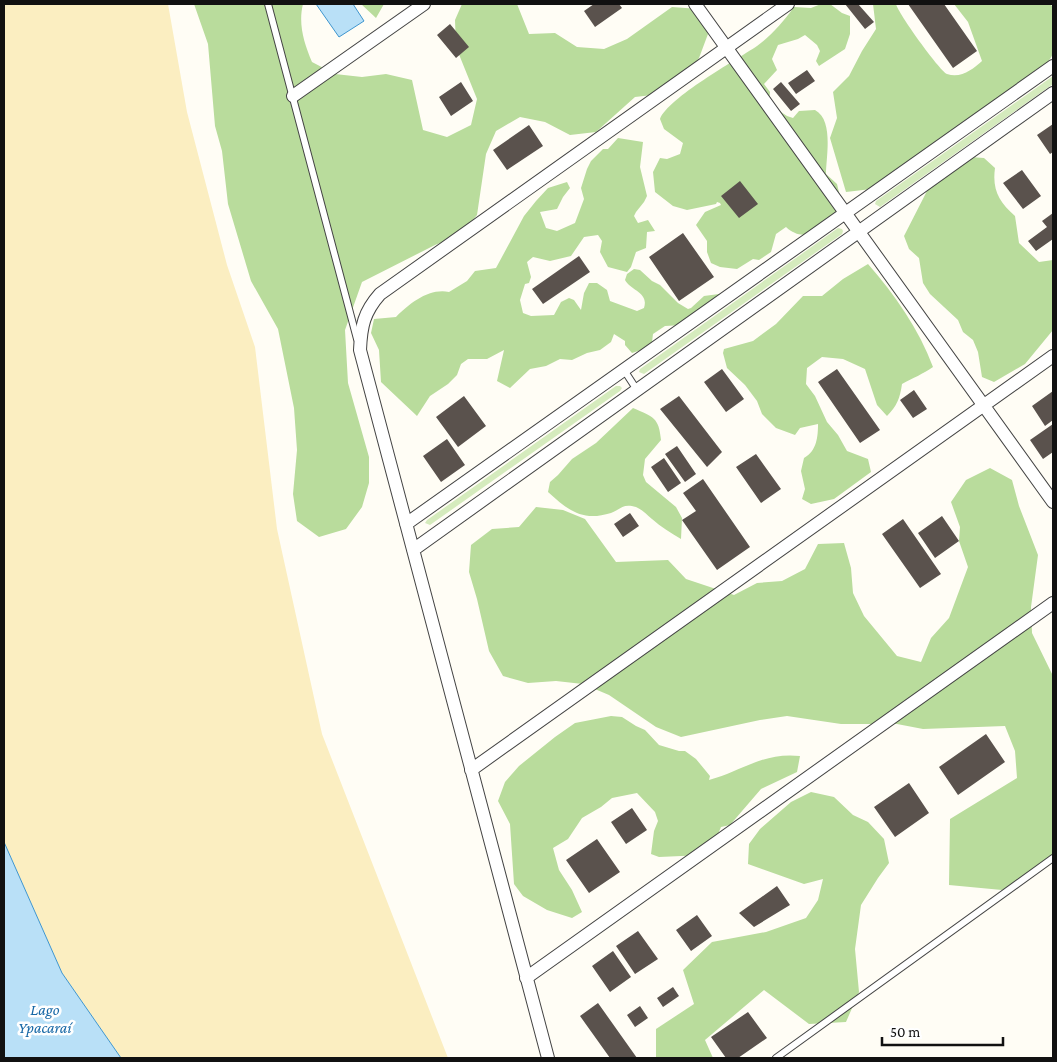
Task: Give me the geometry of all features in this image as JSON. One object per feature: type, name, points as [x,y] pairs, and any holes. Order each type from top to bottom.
[{"type":"street","points":[[293,96],[424,4]]},
{"type":"street","points":[[695,4],[1053,502]]},
{"type":"street","points":[[548,1058],[360,350],[360,334],[370,305],[380,294],[788,4]]},
{"type":"street","points":[[406,524],[1053,66]]},
{"type":"street","points":[[413,550],[1053,93]]},
{"type":"street","points":[[471,770],[1053,356]]},
{"type":"street","points":[[526,978],[1053,604]]},
{"type":"lane","points":[[268,4],[360,350]]},
{"type":"lane","points":[[624,370],[637,390]]},
{"type":"lane","points":[[776,1058],[1053,858]]},
{"type":"green space","points":[[194,4],[303,4],[301,19],[303,33],[312,62],[335,74],[362,77],[386,74],[412,80],[423,130],[447,137],[471,125],[477,99],[456,47],[455,20],[462,4],[517,4],[529,34],[555,33],[577,47],[604,49],[627,39],[672,7],[699,9],[708,34],[699,58],[683,80],[661,94],[635,97],[596,132],[570,135],[545,122],[520,117],[496,131],[486,154],[477,215],[460,235],[435,245],[362,282],[345,330],[348,383],[369,457],[369,483],[362,507],[346,529],[319,537],[297,521],[293,494],[297,450],[294,408],[278,329],[251,281],[228,204],[222,151],[215,126],[208,44]]},
{"type":"green space","points":[[361,4],[384,4],[376,18]]},
{"type":"green space","points":[[821,4],[830,4],[842,13],[850,16],[850,34],[845,49],[819,66],[816,61],[820,51],[817,45],[805,35],[778,45],[772,59],[777,70],[764,84],[770,92],[769,104],[787,116],[793,118],[799,111],[815,110],[821,115],[825,122],[828,139],[826,174],[837,184],[844,213],[823,228],[808,234],[801,235],[786,227],[776,234],[771,252],[759,260],[753,259],[737,269],[720,267],[711,263],[707,252],[707,241],[696,225],[705,212],[721,205],[720,203],[717,202],[716,204],[687,210],[673,206],[655,192],[653,172],[660,158],[667,159],[680,154],[683,143],[664,129],[660,119],[666,110],[689,90],[762,42],[777,28],[794,7],[811,8]]},
{"type":"green space","points":[[873,4],[896,4],[919,41],[947,74],[962,74],[971,70],[982,61],[968,22],[954,4],[1050,4],[1053,7],[1054,49],[1047,63],[1035,75],[1001,100],[937,140],[928,150],[880,188],[846,192],[830,138],[837,118],[833,92],[849,76],[876,29]]},
{"type":"green space","points":[[1053,76],[1053,84],[880,207],[875,204],[876,201]]},
{"type":"green space","points":[[618,138],[643,142],[640,167],[647,196],[634,216],[638,223],[648,220],[655,231],[647,232],[646,248],[636,252],[631,267],[627,272],[608,267],[600,252],[602,241],[598,235],[584,237],[571,256],[550,261],[533,257],[527,262],[531,277],[529,283],[525,284],[520,300],[523,313],[531,316],[554,315],[561,302],[569,298],[574,300],[581,310],[584,293],[589,283],[597,283],[607,290],[610,301],[637,311],[644,308],[644,298],[625,280],[627,274],[634,269],[640,270],[652,281],[660,285],[678,303],[688,309],[704,296],[719,294],[722,303],[683,325],[665,326],[653,334],[652,342],[641,350],[632,353],[625,345],[625,341],[614,334],[611,342],[600,350],[587,353],[572,360],[560,359],[546,366],[530,369],[510,388],[497,381],[504,350],[487,359],[468,359],[461,364],[457,375],[448,384],[430,396],[417,416],[381,382],[379,350],[371,333],[374,319],[396,317],[427,294],[442,291],[449,292],[467,281],[475,271],[496,268],[524,216],[548,188],[567,182],[570,188],[557,209],[540,212],[546,228],[557,231],[575,223],[584,199],[581,188],[591,161],[603,149],[608,149]]},
{"type":"green space","points":[[970,157],[984,158],[995,168],[996,189],[1005,206],[1015,216],[1019,243],[1039,262],[1053,260],[1053,330],[1025,364],[994,382],[982,377],[978,352],[973,340],[963,332],[958,320],[930,294],[923,283],[919,258],[909,249],[904,236],[928,189]]},
{"type":"green space","points":[[838,228],[842,229],[842,234],[644,374],[639,372],[640,369]]},
{"type":"green space","points":[[868,264],[905,313],[921,339],[933,367],[902,384],[898,402],[887,416],[877,405],[865,369],[843,359],[822,357],[807,368],[806,384],[815,396],[827,422],[838,435],[847,451],[868,459],[871,472],[834,499],[811,504],[802,499],[805,489],[801,471],[804,458],[812,451],[816,443],[818,424],[800,428],[795,435],[776,428],[762,414],[757,401],[745,385],[727,368],[723,353],[724,349],[753,341],[776,324],[803,296],[822,296],[843,279]]},
{"type":"green space","points":[[616,386],[622,388],[620,391],[430,525],[425,523],[427,520]]},
{"type":"green space","points":[[633,408],[650,416],[657,422],[659,427],[661,440],[645,459],[643,475],[646,482],[676,507],[682,518],[681,539],[636,507],[625,506],[611,513],[592,516],[584,515],[569,509],[548,492],[550,482],[572,459],[596,443]]},
{"type":"green space","points":[[990,468],[1012,480],[1019,506],[1038,555],[1031,607],[1032,633],[1053,676],[1053,862],[1002,890],[949,885],[950,819],[1017,778],[1015,751],[1005,726],[923,729],[897,724],[841,724],[787,716],[681,737],[656,727],[609,695],[583,684],[556,681],[528,683],[503,676],[489,651],[469,572],[471,545],[492,529],[519,527],[536,507],[563,510],[585,519],[616,562],[668,560],[686,579],[734,595],[757,583],[782,581],[805,569],[818,544],[844,543],[851,568],[853,593],[864,616],[897,656],[921,662],[931,638],[949,618],[968,567],[959,541],[960,527],[951,502],[966,480]]},
{"type":"green space","points":[[611,716],[622,717],[645,730],[659,745],[685,751],[696,759],[710,776],[709,780],[764,759],[775,757],[800,756],[797,772],[761,789],[730,825],[721,827],[713,846],[704,855],[659,857],[651,854],[654,831],[658,821],[655,812],[637,793],[612,798],[582,818],[568,839],[553,848],[559,870],[572,890],[582,912],[572,918],[547,910],[523,896],[514,884],[510,824],[498,801],[505,782],[519,766],[555,737],[575,723]]},
{"type":"green space","points":[[811,792],[834,797],[853,815],[868,822],[884,839],[889,863],[861,905],[855,949],[859,992],[846,1022],[809,1024],[764,990],[705,1040],[713,1058],[656,1058],[656,1029],[694,1004],[683,970],[712,942],[766,932],[806,918],[818,900],[823,879],[804,884],[748,864],[749,844],[760,829],[791,802]]},
{"type":"sand","points":[[4,4],[168,4],[187,112],[227,265],[255,347],[277,529],[322,734],[448,1058],[121,1058],[62,973],[4,842]]},
{"type":"water","points":[[316,4],[353,4],[364,21],[339,37]]},
{"type":"water","name":"Lago Ypacaraí","points":[[4,842],[62,973],[121,1058],[4,1058]]},
{"type":"building","points":[[594,4],[619,4],[622,8],[595,27],[584,11]]},
{"type":"building","points":[[845,4],[858,4],[874,22],[865,29]]},
{"type":"building","points":[[908,4],[944,4],[977,51],[953,68]]},
{"type":"building","points":[[450,24],[469,47],[456,58],[437,35]]},
{"type":"building","points":[[807,70],[815,81],[796,94],[788,83]]},
{"type":"building","points":[[461,82],[473,101],[451,116],[439,97]]},
{"type":"building","points":[[781,82],[800,104],[791,111],[773,89]]},
{"type":"building","points":[[1053,124],[1053,152],[1050,154],[1037,135]]},
{"type":"building","points":[[529,125],[543,146],[507,170],[493,150]]},
{"type":"building","points":[[1022,170],[1041,196],[1023,209],[1003,183]]},
{"type":"building","points":[[740,181],[758,204],[739,218],[721,196]]},
{"type":"building","points":[[1053,213],[1053,239],[1036,251],[1028,241],[1047,227],[1042,221]]},
{"type":"building","points":[[683,233],[714,277],[679,301],[649,257]]},
{"type":"building","points":[[579,256],[590,272],[543,304],[532,289]]},
{"type":"building","points":[[722,369],[744,399],[726,412],[704,382]]},
{"type":"building","points":[[837,369],[880,430],[860,443],[818,382]]},
{"type":"building","points":[[914,390],[927,409],[913,418],[900,400]]},
{"type":"building","points":[[1053,391],[1053,420],[1045,426],[1032,406]]},
{"type":"building","points":[[464,396],[486,426],[458,447],[436,417]]},
{"type":"building","points":[[679,396],[722,452],[707,467],[660,409]]},
{"type":"building","points":[[1053,424],[1053,452],[1043,459],[1030,440]]},
{"type":"building","points":[[447,439],[465,465],[441,482],[423,456]]},
{"type":"building","points":[[677,446],[696,474],[685,482],[665,454]]},
{"type":"building","points":[[756,454],[781,489],[761,503],[736,467]]},
{"type":"building","points":[[664,458],[681,483],[668,492],[651,467]]},
{"type":"building","points":[[703,479],[750,547],[717,570],[682,520],[696,511],[683,493]]},
{"type":"building","points":[[630,513],[639,526],[623,537],[614,524]]},
{"type":"building","points":[[942,516],[959,541],[935,558],[918,533]]},
{"type":"building","points":[[903,519],[941,574],[920,588],[882,534]]},
{"type":"building","points":[[986,734],[1005,762],[958,795],[939,767]]},
{"type":"building","points":[[909,783],[929,813],[895,837],[874,807]]},
{"type":"building","points":[[632,808],[647,830],[626,844],[611,822]]},
{"type":"building","points":[[597,839],[620,872],[589,893],[566,860]]},
{"type":"building","points":[[777,886],[790,905],[754,927],[739,913]]},
{"type":"building","points":[[697,915],[712,936],[691,951],[676,930]]},
{"type":"building","points":[[638,931],[658,959],[635,974],[616,946]]},
{"type":"building","points":[[613,951],[631,977],[610,992],[592,966]]},
{"type":"building","points":[[673,987],[679,996],[663,1007],[657,998]]},
{"type":"building","points":[[598,1003],[637,1058],[610,1058],[580,1016]]},
{"type":"building","points":[[640,1006],[648,1018],[635,1027],[627,1015]]},
{"type":"building","points":[[748,1012],[767,1038],[738,1058],[726,1058],[711,1037]]}]
